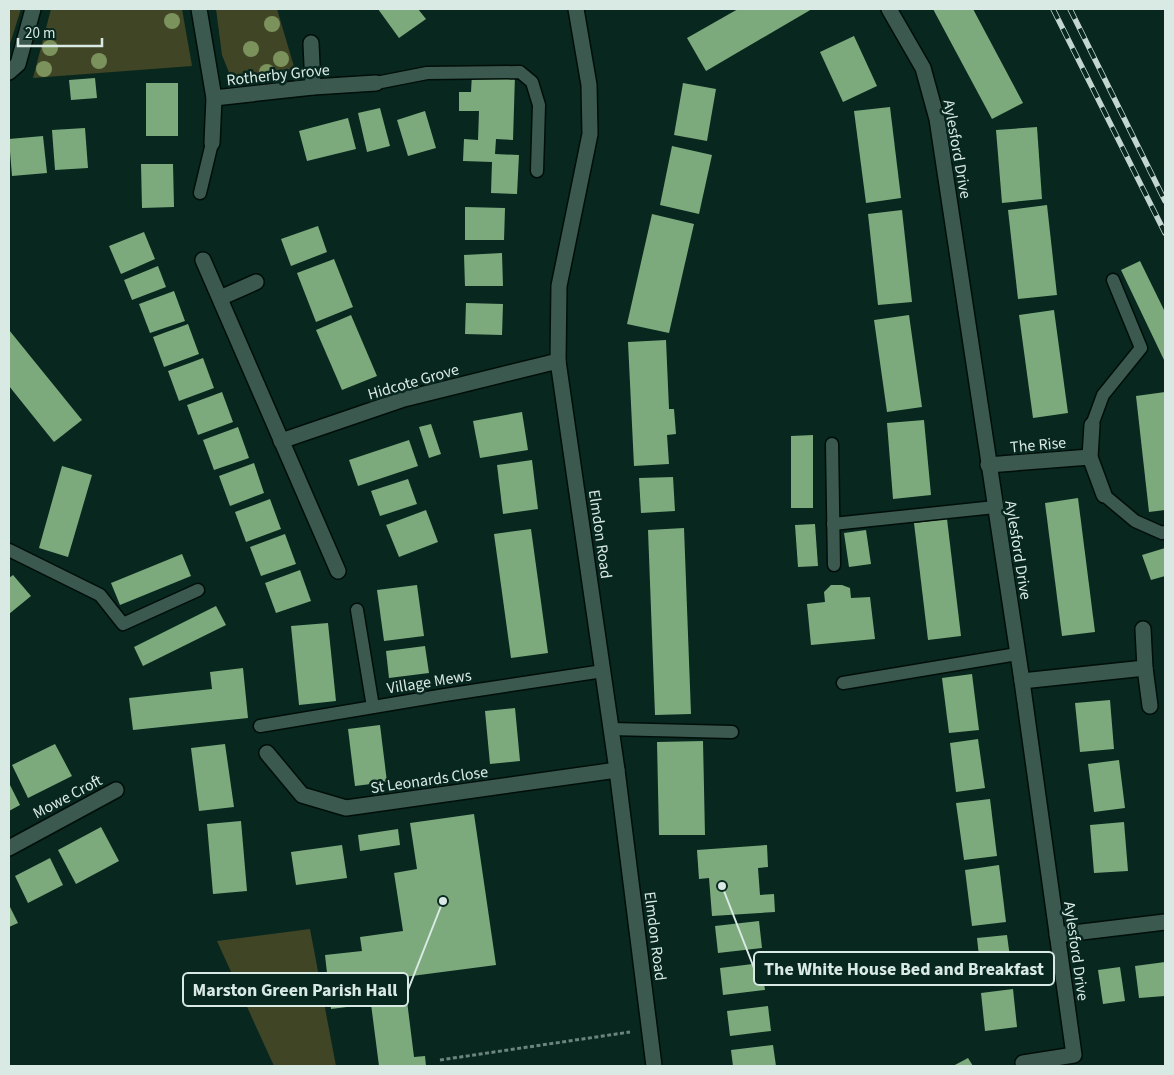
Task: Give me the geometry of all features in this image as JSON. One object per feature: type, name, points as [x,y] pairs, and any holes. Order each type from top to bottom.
[{"type":"street","points":[[9,72],[18,64],[32,9]]},
{"type":"street","name":"Rotherby Grove","points":[[199,9],[214,98],[313,87],[376,83]]},
{"type":"street","name":"Elmdon Road","points":[[576,9],[589,85],[590,134],[559,286],[558,361],[617,770],[654,1066]]},
{"type":"street","name":"Aylesford Drive","points":[[889,9],[923,68],[937,119],[994,508],[1022,681],[1074,1055],[1023,1062]]},
{"type":"street","points":[[312,42],[313,87]]},
{"type":"street","points":[[212,143],[214,98]]},
{"type":"street","points":[[203,260],[338,571]]},
{"type":"street","points":[[220,298],[256,282]]},
{"type":"street","name":"Hidcote Grove","points":[[281,441],[404,399],[558,361]]},
{"type":"street","name":"The Rise","points":[[1092,425],[1090,457],[1104,495]]},
{"type":"street","name":"The Rise","points":[[988,465],[1090,457]]},
{"type":"street","points":[[1143,629],[1145,668],[1150,706]]},
{"type":"street","points":[[1022,681],[1145,668]]},
{"type":"street","name":"St Leonards Close","points":[[267,753],[302,794],[346,808],[617,770]]},
{"type":"street","name":"Mowe Croft","points":[[9,848],[116,790]]},
{"type":"street","points":[[1057,935],[1165,922]]},
{"type":"lane","points":[[376,83],[427,73],[520,72],[532,82],[538,105],[537,171]]},
{"type":"lane","points":[[200,194],[212,143]]},
{"type":"lane","points":[[1092,425],[1103,395],[1141,348],[1113,280]]},
{"type":"lane","points":[[832,444],[834,565]]},
{"type":"lane","points":[[1104,495],[1135,522],[1162,533],[1165,532]]},
{"type":"lane","points":[[833,524],[994,508]]},
{"type":"lane","points":[[9,550],[100,595],[123,624],[198,590]]},
{"type":"lane","points":[[357,610],[373,707]]},
{"type":"lane","points":[[843,683],[1017,654]]},
{"type":"lane","name":"Village Mews","points":[[260,726],[603,672]]},
{"type":"lane","points":[[611,729],[732,732]]},
{"type":"path","points":[[440,1060],[650,1029]]},
{"type":"green space","points":[[9,9],[21,9],[9,47]]},
{"type":"green space","points":[[51,9],[182,9],[192,66],[33,78]]},
{"type":"green space","points":[[216,9],[277,9],[295,70],[269,80],[232,80],[222,55]]},
{"type":"green space","points":[[310,929],[336,1066],[274,1066],[217,941]]},
{"type":"building","points":[[378,9],[418,9],[426,19],[399,38]]},
{"type":"building","points":[[738,9],[812,9],[706,71],[687,38]]},
{"type":"building","points":[[933,9],[973,9],[1023,103],[992,119]]},
{"type":"building","points":[[854,36],[877,86],[843,102],[820,52]]},
{"type":"building","points":[[472,74],[515,75],[513,140],[496,139],[495,154],[519,155],[517,194],[491,193],[492,162],[463,161],[464,139],[478,140],[479,111],[459,111],[459,92],[471,92]]},
{"type":"building","points":[[95,78],[97,98],[71,100],[69,80]]},
{"type":"building","points":[[146,83],[178,83],[178,136],[146,136]]},
{"type":"building","points":[[683,83],[716,89],[707,141],[674,135]]},
{"type":"building","points":[[890,107],[901,198],[866,203],[854,111]]},
{"type":"building","points":[[380,108],[390,146],[367,152],[358,113]]},
{"type":"building","points":[[425,111],[436,148],[408,156],[397,120]]},
{"type":"building","points":[[348,118],[356,149],[307,161],[299,131]]},
{"type":"building","points":[[1037,127],[1042,199],[1002,203],[996,130]]},
{"type":"building","points":[[85,128],[88,168],[55,170],[52,130]]},
{"type":"building","points":[[43,136],[47,173],[12,176],[9,139]]},
{"type":"building","points":[[672,146],[712,155],[699,214],[660,205]]},
{"type":"building","points":[[141,164],[173,164],[174,207],[142,208]]},
{"type":"building","points":[[1047,205],[1057,295],[1018,299],[1008,210]]},
{"type":"building","points":[[465,207],[505,208],[504,240],[465,240]]},
{"type":"building","points":[[902,210],[912,302],[878,305],[868,214]]},
{"type":"building","points":[[652,214],[694,224],[669,333],[627,324]]},
{"type":"building","points":[[318,226],[327,252],[291,266],[281,239]]},
{"type":"building","points":[[144,232],[155,259],[121,274],[109,246]]},
{"type":"building","points":[[502,253],[503,286],[465,286],[464,255]]},
{"type":"building","points":[[334,259],[353,307],[316,322],[297,273]]},
{"type":"building","points":[[1140,261],[1165,312],[1165,362],[1121,270]]},
{"type":"building","points":[[158,266],[166,287],[132,300],[124,280]]},
{"type":"building","points":[[174,291],[185,321],[150,333],[139,304]]},
{"type":"building","points":[[466,303],[503,304],[502,335],[465,334]]},
{"type":"building","points":[[1054,310],[1068,413],[1033,418],[1019,315]]},
{"type":"building","points":[[351,315],[377,376],[342,390],[316,330]]},
{"type":"building","points":[[909,315],[922,407],[887,412],[874,320]]},
{"type":"building","points":[[188,324],[199,354],[164,367],[153,337]]},
{"type":"building","points":[[9,330],[82,420],[54,442],[9,386]]},
{"type":"building","points":[[666,340],[669,409],[674,409],[676,434],[667,435],[669,464],[634,466],[628,342]]},
{"type":"building","points":[[203,358],[214,388],[179,401],[168,371]]},
{"type":"building","points":[[222,392],[233,422],[198,435],[187,405]]},
{"type":"building","points":[[1165,392],[1165,510],[1149,512],[1136,396]]},
{"type":"building","points":[[522,412],[528,450],[480,458],[473,421]]},
{"type":"building","points":[[924,420],[931,495],[893,499],[887,423]]},
{"type":"building","points":[[431,424],[441,454],[429,458],[419,427]]},
{"type":"building","points":[[238,427],[249,458],[214,470],[203,440]]},
{"type":"building","points":[[813,435],[813,508],[791,508],[791,436]]},
{"type":"building","points":[[409,440],[418,466],[358,486],[349,460]]},
{"type":"building","points":[[532,460],[538,509],[503,514],[497,465]]},
{"type":"building","points":[[254,463],[264,493],[230,506],[219,476]]},
{"type":"building","points":[[62,466],[92,475],[68,557],[39,548]]},
{"type":"building","points":[[673,477],[675,511],[641,513],[639,478]]},
{"type":"building","points":[[408,479],[417,504],[380,516],[371,491]]},
{"type":"building","points":[[1078,498],[1095,632],[1062,636],[1045,503]]},
{"type":"building","points":[[270,499],[281,529],[246,542],[235,512]]},
{"type":"building","points":[[426,510],[438,542],[399,557],[386,525]]},
{"type":"building","points":[[947,519],[961,636],[928,640],[914,523]]},
{"type":"building","points":[[815,524],[818,566],[798,567],[795,525]]},
{"type":"building","points":[[684,528],[691,714],[655,715],[648,530]]},
{"type":"building","points":[[531,529],[548,653],[511,658],[494,534]]},
{"type":"building","points":[[866,530],[871,564],[849,567],[844,533]]},
{"type":"building","points":[[285,534],[296,564],[261,576],[250,547]]},
{"type":"building","points":[[1165,548],[1165,576],[1151,580],[1142,555]]},
{"type":"building","points":[[182,554],[191,576],[120,605],[111,583]]},
{"type":"building","points":[[300,570],[311,601],[276,613],[265,583]]},
{"type":"building","points":[[13,575],[31,596],[9,614],[9,578]]},
{"type":"building","points":[[417,585],[424,636],[384,641],[377,590]]},
{"type":"building","points":[[831,585],[842,585],[850,588],[851,598],[870,597],[875,639],[811,645],[807,604],[825,602],[824,592]]},
{"type":"building","points":[[216,606],[226,625],[143,666],[134,647]]},
{"type":"building","points":[[328,623],[336,701],[299,705],[291,626]]},
{"type":"building","points":[[425,646],[429,673],[389,678],[386,651]]},
{"type":"building","points":[[243,668],[248,718],[133,730],[129,698],[212,689],[210,672]]},
{"type":"building","points":[[972,674],[979,730],[949,733],[942,678]]},
{"type":"building","points":[[1110,700],[1114,749],[1080,752],[1075,703]]},
{"type":"building","points":[[515,708],[520,761],[490,764],[485,711]]},
{"type":"building","points":[[380,725],[387,782],[355,786],[348,729]]},
{"type":"building","points":[[978,739],[985,788],[956,792],[950,743]]},
{"type":"building","points":[[703,741],[705,835],[659,835],[657,742]]},
{"type":"building","points":[[55,744],[72,776],[28,798],[12,765]]},
{"type":"building","points":[[225,744],[234,807],[199,811],[191,748]]},
{"type":"building","points":[[1119,760],[1125,808],[1094,812],[1088,764]]},
{"type":"building","points":[[9,783],[20,805],[9,811]]},
{"type":"building","points":[[990,799],[997,856],[964,860],[956,803]]},
{"type":"building","points":[[474,814],[496,965],[404,977],[414,1057],[425,1056],[426,1066],[379,1066],[371,1004],[331,1009],[325,955],[362,951],[360,937],[403,931],[394,873],[417,869],[410,823]]},
{"type":"building","points":[[241,821],[247,891],[213,894],[207,824]]},
{"type":"building","points":[[1124,822],[1128,871],[1094,873],[1090,825]]},
{"type":"building","points":[[101,827],[119,861],[76,884],[58,850]]},
{"type":"building","points":[[398,829],[400,845],[360,851],[358,835]]},
{"type":"building","points":[[342,845],[347,878],[296,885],[291,852]]},
{"type":"building","points":[[767,845],[768,867],[758,868],[760,895],[774,894],[775,912],[712,916],[709,878],[699,879],[697,850]]},
{"type":"building","points":[[50,858],[63,885],[28,903],[15,876]]},
{"type":"building","points":[[999,865],[1006,922],[972,926],[965,870]]},
{"type":"building","points":[[9,905],[18,923],[9,927]]},
{"type":"building","points":[[759,921],[762,948],[718,953],[715,926]]},
{"type":"building","points":[[1007,935],[1013,980],[982,984],[977,938]]},
{"type":"building","points":[[1165,962],[1165,996],[1139,998],[1135,966]]},
{"type":"building","points":[[761,963],[765,990],[723,995],[720,968]]},
{"type":"building","points":[[1120,967],[1125,1001],[1103,1004],[1098,970]]},
{"type":"building","points":[[1013,989],[1017,1027],[985,1031],[981,993]]},
{"type":"building","points":[[768,1006],[771,1031],[730,1036],[727,1011]]},
{"type":"building","points":[[773,1045],[776,1066],[733,1066],[731,1050]]},
{"type":"building","points":[[968,1058],[973,1066],[953,1066]]},
{"type":"railway","points":[[1053,9],[1165,233]]},
{"type":"railway","points":[[1070,9],[1165,201]]},
{"type":"place","name":"The White House Bed and Breakfast","points":[[722,886]]},
{"type":"place","name":"Marston Green Parish Hall","points":[[443,901]]}]
